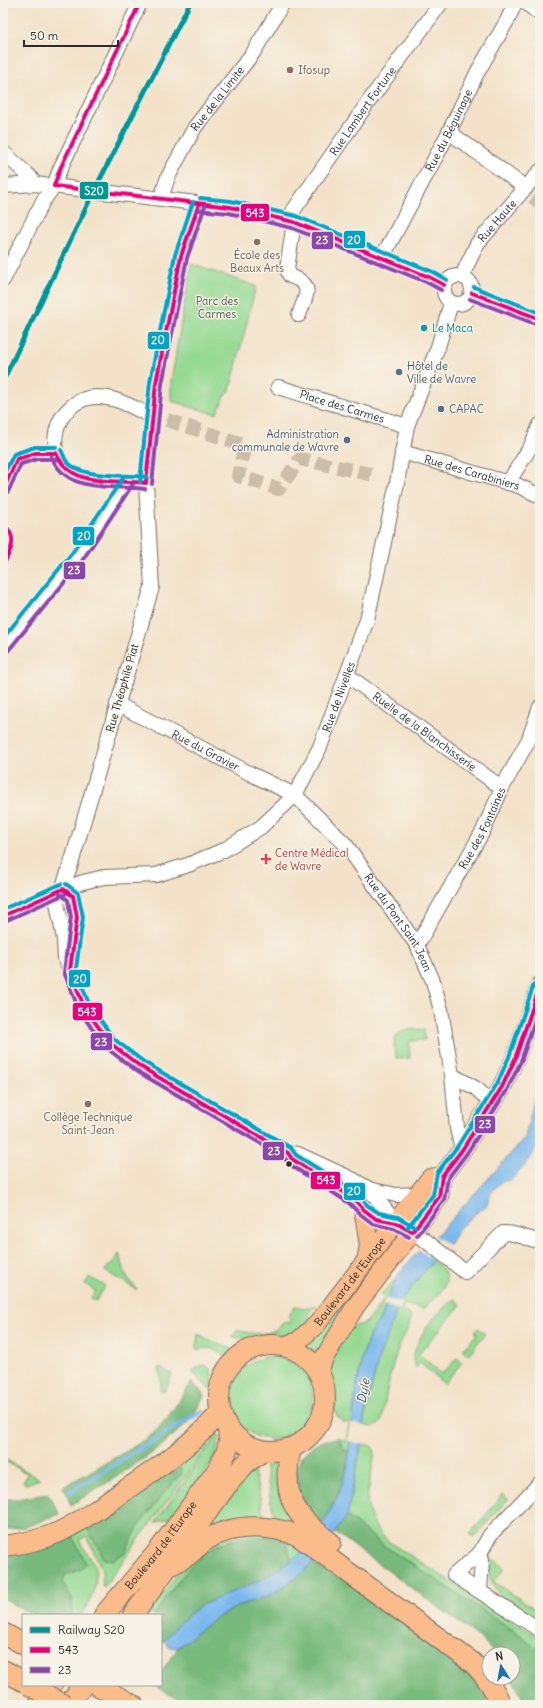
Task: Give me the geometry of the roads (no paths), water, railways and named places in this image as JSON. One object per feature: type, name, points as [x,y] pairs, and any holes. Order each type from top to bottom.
[{"type":"highway","name":"Boulevard de l'Europe","points":[[105,1614],[158,1550],[216,1472],[226,1453],[229,1441],[218,1400],[224,1375],[236,1358],[254,1348],[268,1345],[283,1346],[298,1352],[310,1361],[319,1373],[325,1394],[325,1405],[322,1418],[316,1429],[307,1439],[291,1448],[277,1451],[263,1451],[249,1447],[237,1439],[224,1421]]},
{"type":"highway","points":[[3,1546],[23,1543],[59,1532],[90,1515],[164,1463],[202,1433],[224,1421]]},
{"type":"highway","points":[[291,1448],[287,1472],[288,1486],[293,1503],[300,1516],[302,1530]]},
{"type":"highway","name":"Boulevard de l'Europe","points":[[134,1614],[227,1485],[245,1464],[263,1451]]},
{"type":"highway","points":[[168,1567],[188,1556],[205,1541],[220,1533],[239,1528],[258,1527],[302,1530],[473,1663],[485,1675],[494,1688],[501,1705]]},
{"type":"highway","points":[[337,1557],[390,1588],[461,1636],[481,1654]]},
{"type":"highway","points":[[3,1670],[22,1680]]},
{"type":"highway","points":[[31,1686],[64,1705]]},
{"type":"highway","points":[[38,1705],[51,1686]]},
{"type":"highway","points":[[68,1705],[81,1686]]},
{"type":"highway","points":[[99,1686],[133,1705]]},
{"type":"highway","points":[[506,1686],[514,1705]]},
{"type":"main road","name":"Boulevard de l'Europe","points":[[319,1373],[324,1358],[355,1307],[418,1236],[439,1197],[442,1176],[462,1150],[502,1088],[515,1059],[540,986]]},
{"type":"main road","name":"Boulevard de l'Europe","points":[[283,1346],[298,1341],[317,1324],[430,1178],[442,1176]]},
{"type":"main road","points":[[364,1209],[369,1245],[366,1261]]},
{"type":"street","points":[[3,280],[43,201],[54,186],[60,169],[140,3]]},
{"type":"street","name":"Rue de la Limite","points":[[161,198],[168,177],[195,127],[253,52],[283,3]]},
{"type":"street","name":"Rue Lambert Fortune","points":[[294,222],[293,211],[369,101],[441,3]]},
{"type":"street","name":"Rue du Béguinage","points":[[382,258],[449,132],[477,73],[508,19],[515,3]]},
{"type":"street","points":[[526,3],[540,14]]},
{"type":"street","points":[[449,132],[528,192]]},
{"type":"street","points":[[3,152],[30,177],[35,184]]},
{"type":"street","name":"Rue Haute","points":[[462,276],[477,244],[528,192],[540,171]]},
{"type":"street","points":[[3,186],[35,184],[230,207],[294,222],[444,285]]},
{"type":"street","points":[[152,416],[113,399],[98,397],[88,398],[74,405],[63,416],[59,423],[55,438],[56,453],[61,464],[83,478],[99,482],[128,481],[146,483],[152,416],[154,392],[181,256],[198,204]]},
{"type":"street","points":[[294,222],[287,269],[290,276],[305,283],[306,288],[299,315]]},
{"type":"street","points":[[452,276],[462,276],[470,282],[472,286],[472,293],[465,302],[461,304],[451,303],[443,292],[444,285],[452,276]]},
{"type":"street","points":[[472,293],[540,319]]},
{"type":"street","name":"Rue de Nivelles","points":[[3,916],[63,888],[104,877],[156,875],[188,865],[217,853],[244,839],[261,827],[295,795],[320,748],[367,620],[407,426],[438,347],[451,303]]},
{"type":"street","name":"Place des Carmes","points":[[278,387],[407,426]]},
{"type":"street","points":[[508,483],[531,446],[540,425]]},
{"type":"street","name":"Rue des Carabiniers","points":[[402,452],[525,488],[540,496]]},
{"type":"street","points":[[3,647],[77,557],[128,481]]},
{"type":"street","name":"Rue Théophile Piat","points":[[146,483],[152,587],[63,888],[57,903],[64,939],[65,958],[84,1007],[110,1043],[141,1067],[288,1153]]},
{"type":"street","name":"Ruelle de la Blanchisserie","points":[[347,675],[502,788]]},
{"type":"street","name":"Rue du Gravier","points":[[117,704],[251,774],[295,795]]},
{"type":"street","name":"Rue des Fontaines","points":[[417,945],[483,831],[502,788],[529,738],[540,707]]},
{"type":"street","name":"Rue du Pont Saint Jean","points":[[295,795],[346,845],[417,945],[433,981],[441,1010],[452,1075],[457,1128],[462,1150]]},
{"type":"street","points":[[452,1075],[477,1089],[492,1104]]},
{"type":"street","points":[[288,1153],[298,1154],[352,1179],[369,1190],[396,1223]]},
{"type":"street","points":[[288,1153],[292,1159],[353,1198],[376,1219],[396,1223],[418,1236],[453,1261],[465,1272],[503,1233],[510,1232],[540,1241]]},
{"type":"street","points":[[369,1190],[396,1195],[418,1194]]},
{"type":"street","points":[[540,1483],[490,1535],[480,1553],[454,1574],[540,1630]]},
{"type":"street","points":[[480,1553],[482,1560],[480,1591]]},
{"type":"water","name":"Dyle","points":[[540,1072],[540,1136],[530,1159],[511,1180],[501,1183],[494,1189],[489,1197],[486,1207],[476,1213],[459,1228],[450,1243],[420,1276],[400,1302],[378,1360],[364,1417],[361,1446],[347,1516],[316,1558],[302,1574],[270,1595],[238,1606],[211,1621],[178,1648],[169,1647],[164,1640],[176,1626],[199,1606],[263,1579],[292,1560],[303,1551],[323,1523],[338,1496],[347,1467],[355,1397],[362,1358],[370,1334],[383,1314],[395,1279],[413,1257],[439,1233],[525,1138]]},
{"type":"waterway","points":[[70,1492],[202,1411]]},
{"type":"tunnel","points":[[533,197],[540,203]]},
{"type":"tunnel","points":[[167,420],[245,445],[238,476],[279,489],[300,459],[374,475]]},
{"type":"rail line","name":"S20","points":[[3,381],[94,191],[190,3]]},
{"type":"place","name":"Ifosup","points":[[290,70]]},
{"type":"place","name":"École des Beaux Arts","points":[[257,242]]},
{"type":"place","name":"Le Maca","points":[[424,328]]},
{"type":"place","name":"Hôtel de Ville de Wavre","points":[[399,372]]},
{"type":"place","name":"CAPAC","points":[[441,409]]},
{"type":"place","name":"Administration communale de Wavre","points":[[347,440]]},
{"type":"place","name":"Centre Médical de Wavre","points":[[266,859]]},
{"type":"place","name":"Collège Technique Saint-Jean","points":[[88,1104]]},
{"type":"park label","name":"Parc des Carmes","points":[[217,307]]}]
